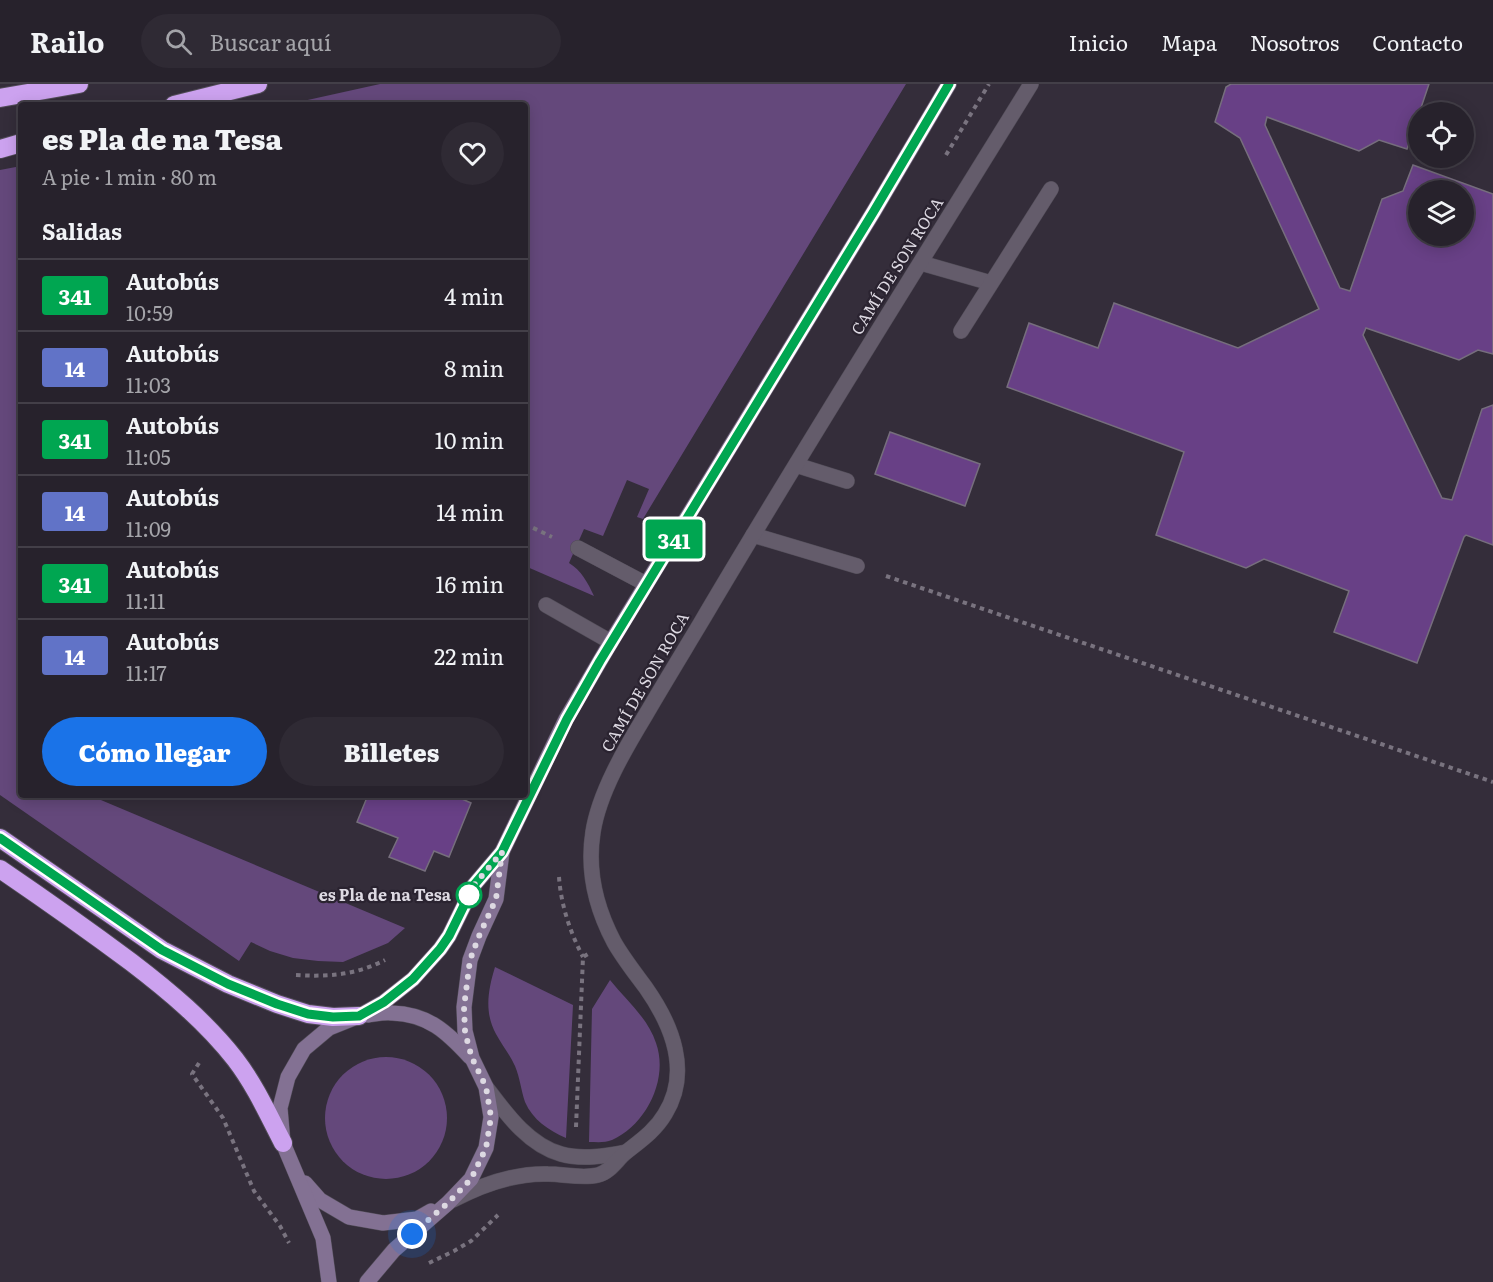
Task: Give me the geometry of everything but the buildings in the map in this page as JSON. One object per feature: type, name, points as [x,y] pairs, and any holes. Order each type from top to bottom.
[{"type":"highway","points":[[0,98],[79,84]]},
{"type":"highway","points":[[186,102],[258,84]]},
{"type":"highway","points":[[0,149],[18,145]]},
{"type":"highway","points":[[0,838],[162,950],[228,984],[308,1014],[333,1017],[359,1016]]},
{"type":"highway","points":[[0,869],[76,921],[165,988],[199,1020],[235,1059],[257,1090],[283,1143]]},
{"type":"street","points":[[329,1282],[322,1238],[283,1143],[280,1108],[288,1077],[304,1049],[329,1028],[359,1016],[384,1002],[430,962],[449,936],[474,885],[502,852],[567,719],[611,642],[949,84]]},
{"type":"street","name":"CAMÍ DE SON ROCA","points":[[448,1203],[477,1188],[510,1177],[544,1174],[600,1175],[609,1170],[649,1134],[667,1111],[678,1077],[672,1033],[648,990],[617,946],[598,905],[592,876],[593,832],[601,801],[622,756],[753,535],[1031,84]]},
{"type":"street","points":[[961,331],[1052,189]]},
{"type":"street","points":[[921,263],[991,283]]},
{"type":"street","points":[[796,465],[847,481]]},
{"type":"street","points":[[753,535],[857,566]]},
{"type":"street","points":[[578,548],[646,584]]},
{"type":"street","points":[[546,605],[611,642]]},
{"type":"street","points":[[502,852],[496,899],[470,960],[466,986],[465,1031],[472,1058],[486,1087],[507,1115],[545,1148],[562,1155],[575,1156],[603,1157],[627,1152]]},
{"type":"street","points":[[359,1016],[392,1013],[423,1018],[449,1034],[472,1058]]},
{"type":"street","points":[[367,1282],[394,1250],[448,1203],[471,1179],[486,1148],[491,1117],[486,1087]]},
{"type":"street","points":[[297,1174],[320,1200],[349,1217],[383,1223],[417,1219],[448,1203]]},
{"type":"path","points":[[857,566],[1493,782]]},
{"type":"path","points":[[294,975],[346,974],[364,969],[391,956]]},
{"type":"shaded area","points":[[380,84],[906,84],[643,519],[637,517],[649,489],[627,480],[603,536],[584,529],[569,563],[581,573],[594,596],[528,567],[528,102],[299,102]]},
{"type":"shaded area","points":[[18,167],[18,798],[96,798],[405,928],[388,943],[343,962],[293,958],[251,942],[239,961],[0,795],[0,170]]},
{"type":"shaded area","points":[[495,967],[573,1005],[566,1138],[542,1124],[528,1108],[515,1066],[492,1026],[488,1001]]},
{"type":"shaded area","points":[[610,980],[648,1025],[656,1043],[659,1071],[652,1099],[635,1124],[612,1140],[589,1142],[592,1009]]},
{"type":"shaded area","points":[[386,1057],[409,1062],[420,1067],[429,1075],[437,1084],[442,1095],[447,1118],[442,1141],[437,1152],[429,1161],[420,1169],[409,1174],[386,1179],[363,1174],[352,1169],[343,1161],[335,1152],[330,1141],[325,1118],[330,1095],[335,1084],[343,1075],[352,1067],[363,1062]]},
{"type":"bus line","name":"341","points":[[528,797],[567,719],[600,661],[949,84]]},
{"type":"bus line","name":"341","points":[[0,838],[162,950],[228,984],[308,1014],[333,1017],[359,1016],[384,1002],[430,962],[449,936],[474,885],[502,852],[528,798]]},
{"type":"place","name":"es Pla de na Tesa","points":[[469,895]]},
{"type":"route","points":[[412,1234],[448,1203],[471,1179],[486,1148],[491,1117],[486,1087],[468,1044],[464,1007],[470,960],[496,899],[502,852],[474,885],[465,904],[469,895]]}]
